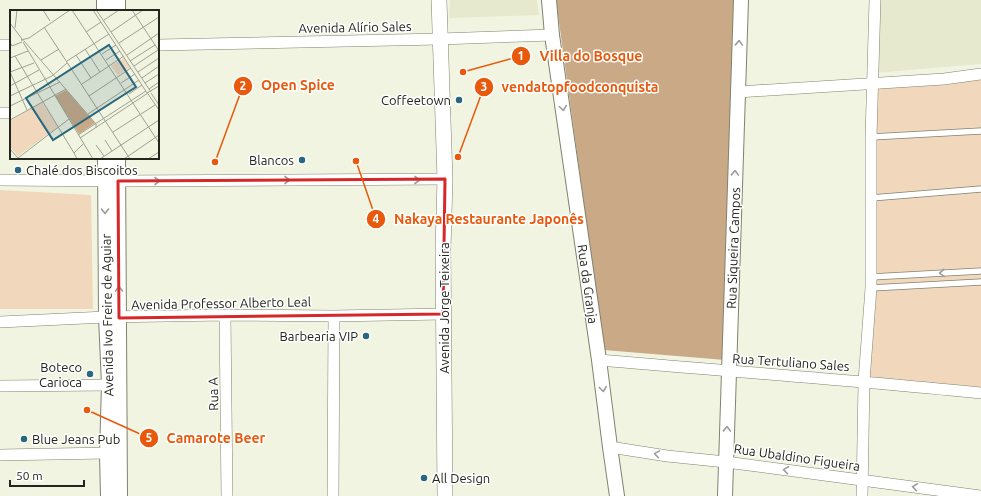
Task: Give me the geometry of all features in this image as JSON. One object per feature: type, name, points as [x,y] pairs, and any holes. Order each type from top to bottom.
[{"type":"main road","name":"Avenida Jorge Teixeira","points":[[439,0],[444,179],[443,314],[445,496]]},
{"type":"street","name":"Rua da Granja","points":[[549,0],[552,35],[617,496]]},
{"type":"street","name":"Rua Siqueira Campos","points":[[725,496],[741,0]]},
{"type":"street","points":[[862,496],[864,381],[871,282],[871,137],[875,0]]},
{"type":"street","name":"Avenida Alírio Sales","points":[[159,45],[552,35]]},
{"type":"street","points":[[738,92],[944,79],[981,74]]},
{"type":"street","name":"Avenida Ivo Freire de Aguiar","points":[[105,159],[112,181]]},
{"type":"street","name":"Avenida Ivo Freire de Aguiar","points":[[118,159],[112,181],[113,317],[120,496]]},
{"type":"street","points":[[0,180],[112,181],[444,179]]},
{"type":"street","name":"Avenida Professor Alberto Leal","points":[[0,322],[113,317],[443,314]]},
{"type":"street","name":"Rua A","points":[[226,315],[227,496]]},
{"type":"street","points":[[333,496],[334,316]]},
{"type":"street","name":"Avenida Ivo Freire de Aguiar","points":[[108,496],[107,453],[113,317]]},
{"type":"street","name":"Rua Tertuliano Sales","points":[[599,360],[864,381],[981,393]]},
{"type":"street","points":[[0,386],[109,385]]},
{"type":"street","name":"Rua Ubaldino Figueira","points":[[610,447],[667,456],[726,462],[981,496]]},
{"type":"street","points":[[0,456],[107,453]]},
{"type":"lane","points":[[871,137],[981,131]]},
{"type":"lane","points":[[871,198],[981,188]]},
{"type":"lane","points":[[871,282],[981,271]]},
{"type":"lane","points":[[871,282],[981,282]]},
{"type":"highlighted area","points":[[445,179],[443,314],[119,318],[118,181]]},
{"type":"shaded area","points":[[450,0],[537,0],[539,15],[449,18]]},
{"type":"shaded area","points":[[556,0],[735,0],[725,360],[604,350]]},
{"type":"shaded area","points":[[875,0],[981,0],[981,64],[873,73]]},
{"type":"shaded area","points":[[981,76],[981,389],[864,381],[872,81]]},
{"type":"shaded area","points":[[0,190],[91,195],[93,309],[0,309]]},
{"type":"place","name":"Villa do Bosque","points":[[463,72]]},
{"type":"place","name":"Coffeetown","points":[[459,100]]},
{"type":"place","name":"vendatopfoodconquista","points":[[458,157]]},
{"type":"place","name":"Blancos","points":[[302,160]]},
{"type":"place","name":"Nakaya Restaurante Japonês","points":[[356,161]]},
{"type":"place","name":"Open Spice","points":[[215,162]]},
{"type":"place","name":"Chalé dos Biscoitos","points":[[18,170]]},
{"type":"place","name":"Barbearia VIP","points":[[366,336]]},
{"type":"place","name":"Boteco Carioca","points":[[90,374]]},
{"type":"place","name":"Camarote Beer","points":[[87,410]]},
{"type":"place","name":"Blue Jeans Pub","points":[[24,439]]},
{"type":"place","name":"All Design","points":[[424,478]]}]
